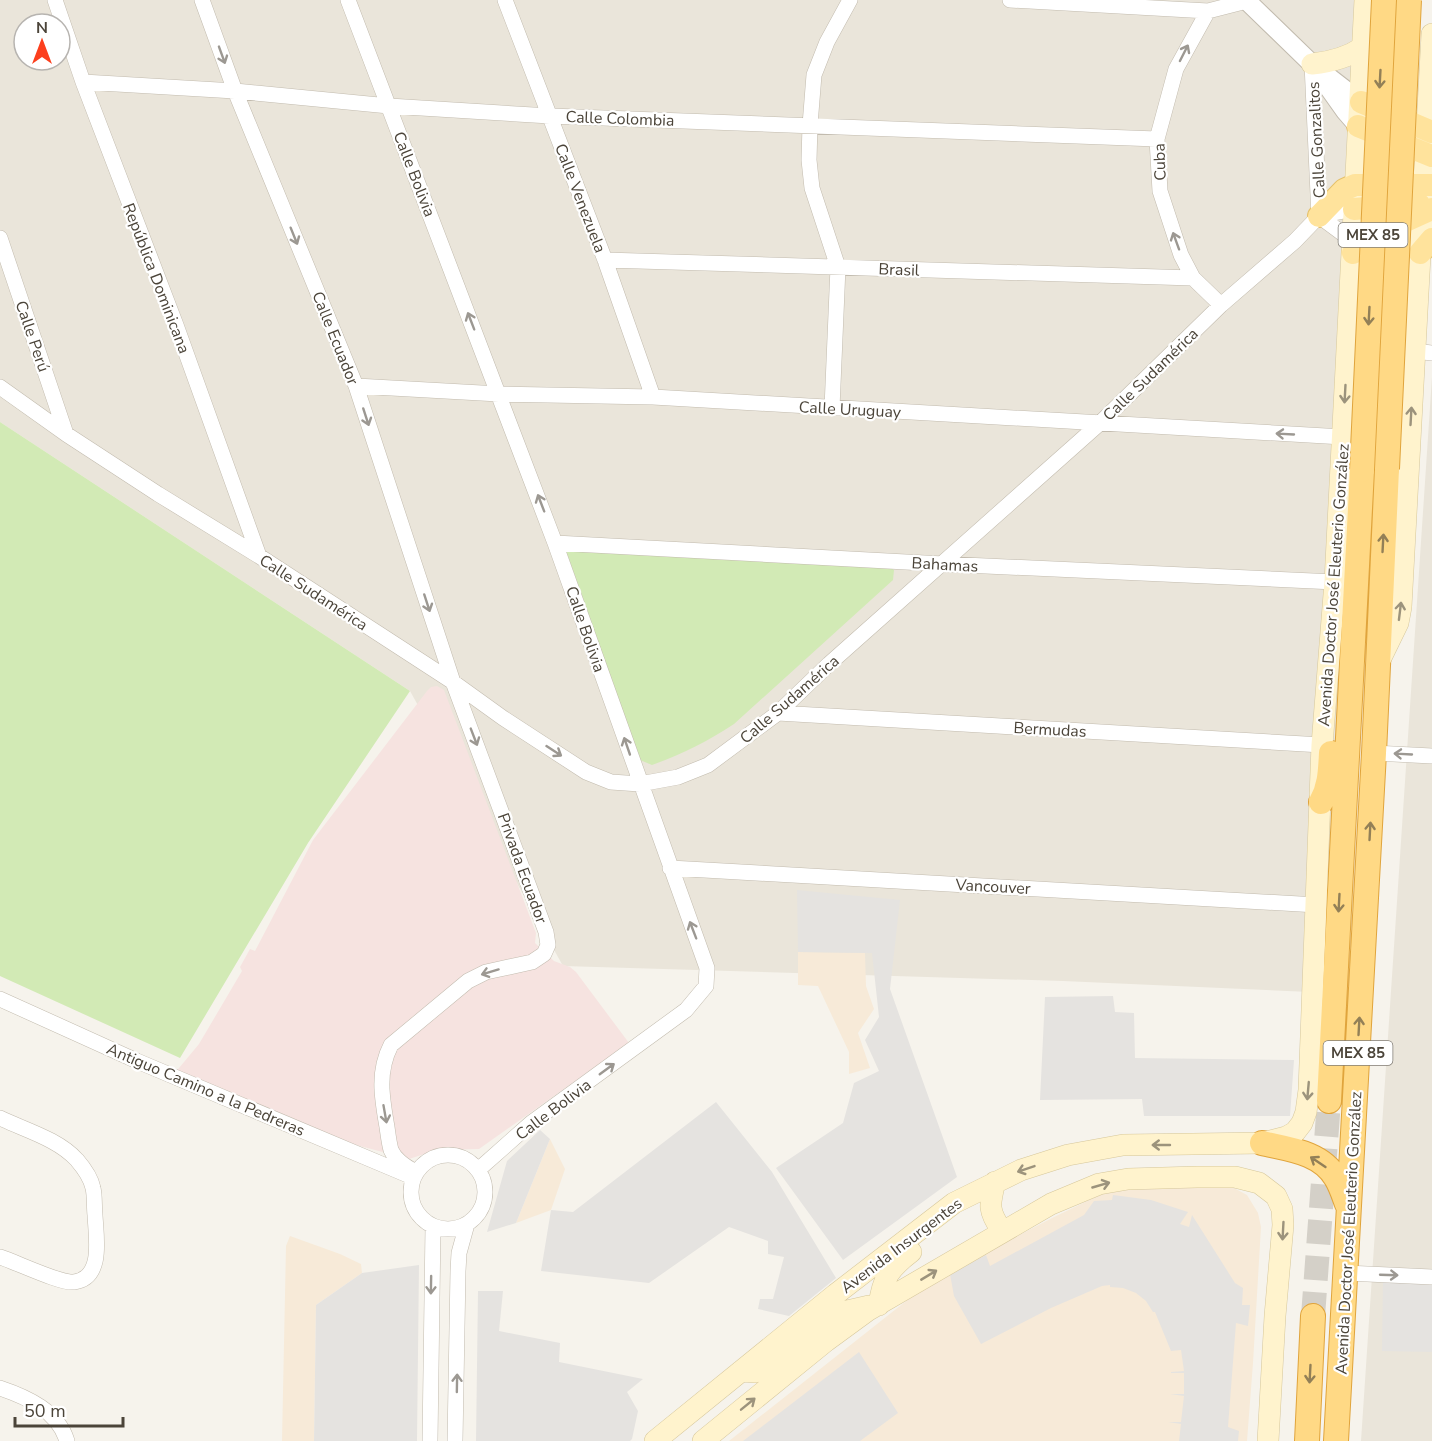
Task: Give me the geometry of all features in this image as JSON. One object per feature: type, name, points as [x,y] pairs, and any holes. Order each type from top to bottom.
[{"type":"highway","name":"Avenida Doctor José Eleuterio González","points":[[1329,1101],[1384,0]]},
{"type":"highway","name":"Avenida Doctor José Eleuterio González","points":[[1336,1441],[1374,753],[1409,0]]},
{"type":"highway","points":[[1321,802],[1327,792],[1330,769],[1336,671],[1341,652],[1353,634]]},
{"type":"highway","points":[[1262,1143],[1319,1159],[1336,1177],[1349,1209]]},
{"type":"highway","name":"Avenida Doctor José Eleuterio González","points":[[1307,1441],[1313,1316]]},
{"type":"main road","points":[[1365,8],[1372,36],[1380,45],[1407,49],[1419,42],[1432,29]]},
{"type":"main road","name":"Avenida Doctor José Eleuterio González","points":[[1262,1143],[1286,1137],[1295,1132],[1306,1112],[1309,1082],[1322,745],[1335,582],[1365,8]]},
{"type":"main road","points":[[1361,102],[1430,131],[1432,36]]},
{"type":"main road","points":[[1312,64],[1340,59],[1363,46]]},
{"type":"main road","points":[[1358,126],[1429,155]]},
{"type":"main road","name":"Avenida Doctor José Eleuterio González","points":[[1378,664],[1394,632],[1401,607],[1423,352],[1418,288],[1428,200],[1430,131]]},
{"type":"main road","points":[[1319,216],[1344,190],[1356,185],[1428,200]]},
{"type":"main road","points":[[1354,209],[1428,200]]},
{"type":"main road","points":[[1353,248],[1401,223],[1428,200]]},
{"type":"main road","points":[[1401,223],[1409,226],[1424,242]]},
{"type":"main road","points":[[1351,288],[1367,270],[1379,266],[1391,266],[1402,270],[1412,278],[1418,288]]},
{"type":"main road","name":"Avenida Insurgentes","points":[[656,1441],[907,1237],[954,1203],[995,1182],[1020,1170],[1068,1155],[1123,1145],[1262,1143]]},
{"type":"main road","points":[[1128,1179],[1193,1161],[1197,1152],[1194,1145]]},
{"type":"main road","name":"Avenida Insurgentes","points":[[703,1441],[826,1341],[879,1305],[1051,1204],[1099,1184],[1128,1179],[1234,1177],[1259,1183],[1276,1196],[1282,1209],[1284,1225],[1275,1316],[1268,1441]]},
{"type":"main road","points":[[995,1182],[990,1198],[990,1211],[1002,1231]]},
{"type":"main road","points":[[740,1371],[755,1372],[770,1367],[834,1314],[879,1305],[886,1274],[946,1223],[954,1203]]},
{"type":"street","name":"República Dominicana","points":[[55,0],[83,82],[180,336],[258,556]]},
{"type":"street","name":"Calle Ecuador","points":[[202,0],[235,91],[356,386],[453,682]]},
{"type":"street","name":"Calle Bolivia","points":[[348,0],[555,543],[707,968],[706,986],[686,1010],[531,1123],[478,1170]]},
{"type":"street","name":"Calle Venezuela","points":[[505,0],[605,260],[653,397]]},
{"type":"street","points":[[832,408],[838,267],[812,188],[809,160],[810,125],[814,75],[827,42],[850,0]]},
{"type":"street","points":[[1010,0],[1208,11],[1247,0],[1312,64],[1361,102]]},
{"type":"street","name":"Cuba","points":[[1208,11],[1176,69],[1157,140],[1160,191],[1181,255],[1193,278],[1221,305]]},
{"type":"street","points":[[1312,64],[1358,126]]},
{"type":"street","name":"Calle Gonzalitos","points":[[1312,64],[1319,216]]},
{"type":"street","name":"Calle Colombia","points":[[83,82],[235,91],[389,106],[550,116],[1157,140]]},
{"type":"street","points":[[1319,216],[1354,209]]},
{"type":"street","points":[[1319,216],[1353,248]]},
{"type":"street","name":"Calle Sudamérica","points":[[0,387],[66,434],[453,682],[586,772],[611,782],[640,784],[678,777],[708,765],[778,713],[829,663],[1099,424],[1221,305],[1319,216]]},
{"type":"street","name":"Calle Perú","points":[[0,238],[66,434]]},
{"type":"street","name":"Brasil","points":[[605,260],[1193,278]]},
{"type":"street","name":"Calle Uruguay","points":[[356,386],[499,394],[653,397],[1343,437]]},
{"type":"street","name":"Bahamas","points":[[555,543],[1335,582]]},
{"type":"street","name":"Privada Ecuador","points":[[414,1175],[391,1151],[381,1096],[381,1073],[384,1059],[391,1045],[468,981],[486,972],[532,962],[544,954],[548,945],[543,921],[453,682]]},
{"type":"street","name":"Bermudas","points":[[778,713],[1322,745]]},
{"type":"street","points":[[1374,753],[1432,756]]},
{"type":"street","name":"Vancouver","points":[[670,868],[1317,905]]},
{"type":"street","name":"Antiguo Camino a la Pedreras","points":[[0,999],[137,1061],[414,1175]]},
{"type":"street","points":[[0,1118],[57,1145],[72,1155],[87,1174],[93,1187],[97,1245],[97,1256],[93,1268],[86,1278],[73,1283],[58,1280],[0,1257]]},
{"type":"street","points":[[455,1441],[459,1253],[467,1224],[481,1207],[484,1186],[478,1170],[465,1160],[448,1156],[437,1157],[425,1163],[414,1175],[411,1187],[411,1200],[424,1221],[433,1227],[455,1228],[467,1224]]},
{"type":"street","points":[[430,1441],[433,1227]]},
{"type":"street","points":[[1346,1274],[1432,1276]]},
{"type":"street","points":[[0,1388],[36,1403],[60,1426],[67,1441]]},
{"type":"shaded area","points":[[0,0],[1375,0],[1333,993],[1063,981],[563,966],[410,691],[0,422]]},
{"type":"shaded area","points":[[1432,377],[1432,1441],[1361,1441]]},
{"type":"shaded area","points":[[437,686],[444,690],[536,933],[535,943],[554,961],[576,972],[629,1043],[479,1149],[437,1150],[409,1159],[341,1141],[174,1074],[199,1044],[242,971],[240,967],[250,949],[255,951],[313,840],[427,691]]},
{"type":"shaded area","points":[[797,890],[900,900],[890,989],[957,1177],[843,1260],[776,1168],[843,1123],[854,1083],[879,1071],[865,1040],[879,1017],[872,953],[798,952]]},
{"type":"shaded area","points":[[798,952],[865,953],[866,986],[874,1009],[858,1033],[870,1068],[849,1074],[849,1052],[818,986],[798,985]]},
{"type":"shaded area","points":[[1113,996],[1115,1012],[1134,1013],[1135,1058],[1294,1060],[1290,1116],[1144,1116],[1142,1099],[1040,1100],[1045,997]]},
{"type":"shaded area","points":[[716,1102],[772,1172],[836,1278],[789,1316],[758,1309],[760,1299],[773,1299],[784,1257],[768,1254],[768,1241],[729,1227],[649,1283],[541,1271],[551,1210],[573,1212]]},
{"type":"shaded area","points":[[540,1130],[550,1139],[516,1223],[487,1232],[507,1161]]},
{"type":"shaded area","points":[[550,1139],[565,1169],[551,1210],[516,1223]]},
{"type":"shaded area","points":[[1153,1186],[1234,1188],[1247,1195],[1258,1213],[1261,1227],[1247,1441],[729,1441],[934,1279],[1102,1194]]},
{"type":"shaded area","points":[[1113,1195],[1151,1200],[1188,1212],[1180,1224],[1189,1227],[1192,1215],[1235,1283],[1243,1288],[1242,1305],[1250,1305],[1248,1326],[1236,1323],[1228,1427],[1239,1431],[1238,1441],[1179,1441],[1181,1424],[1168,1422],[1181,1422],[1184,1396],[1170,1394],[1184,1394],[1184,1373],[1171,1373],[1184,1371],[1181,1350],[1171,1351],[1155,1312],[1136,1293],[1123,1288],[1110,1287],[1110,1285],[1102,1286],[1051,1308],[981,1344],[954,1296],[950,1274],[986,1255],[990,1266],[1084,1215],[1094,1201],[1112,1200]]},
{"type":"shaded area","points":[[290,1236],[361,1264],[362,1273],[316,1305],[314,1441],[282,1441],[286,1246]]},
{"type":"shaded area","points":[[419,1265],[417,1441],[314,1441],[316,1305],[362,1273]]},
{"type":"shaded area","points":[[1383,1280],[1432,1285],[1432,1352],[1382,1351]]},
{"type":"shaded area","points":[[478,1291],[503,1291],[499,1331],[560,1343],[559,1362],[643,1379],[627,1392],[638,1411],[632,1439],[630,1441],[476,1441]]},
{"type":"shaded area","points":[[859,1352],[898,1413],[860,1441],[743,1441]]},
{"type":"green space","points":[[0,422],[410,691],[308,843],[180,1058],[0,976]]},
{"type":"green space","points":[[574,548],[886,565],[894,570],[893,580],[734,724],[694,747],[652,765],[640,760],[566,551]]},
{"type":"tunnel","points":[[1313,1316],[1329,1101]]}]
